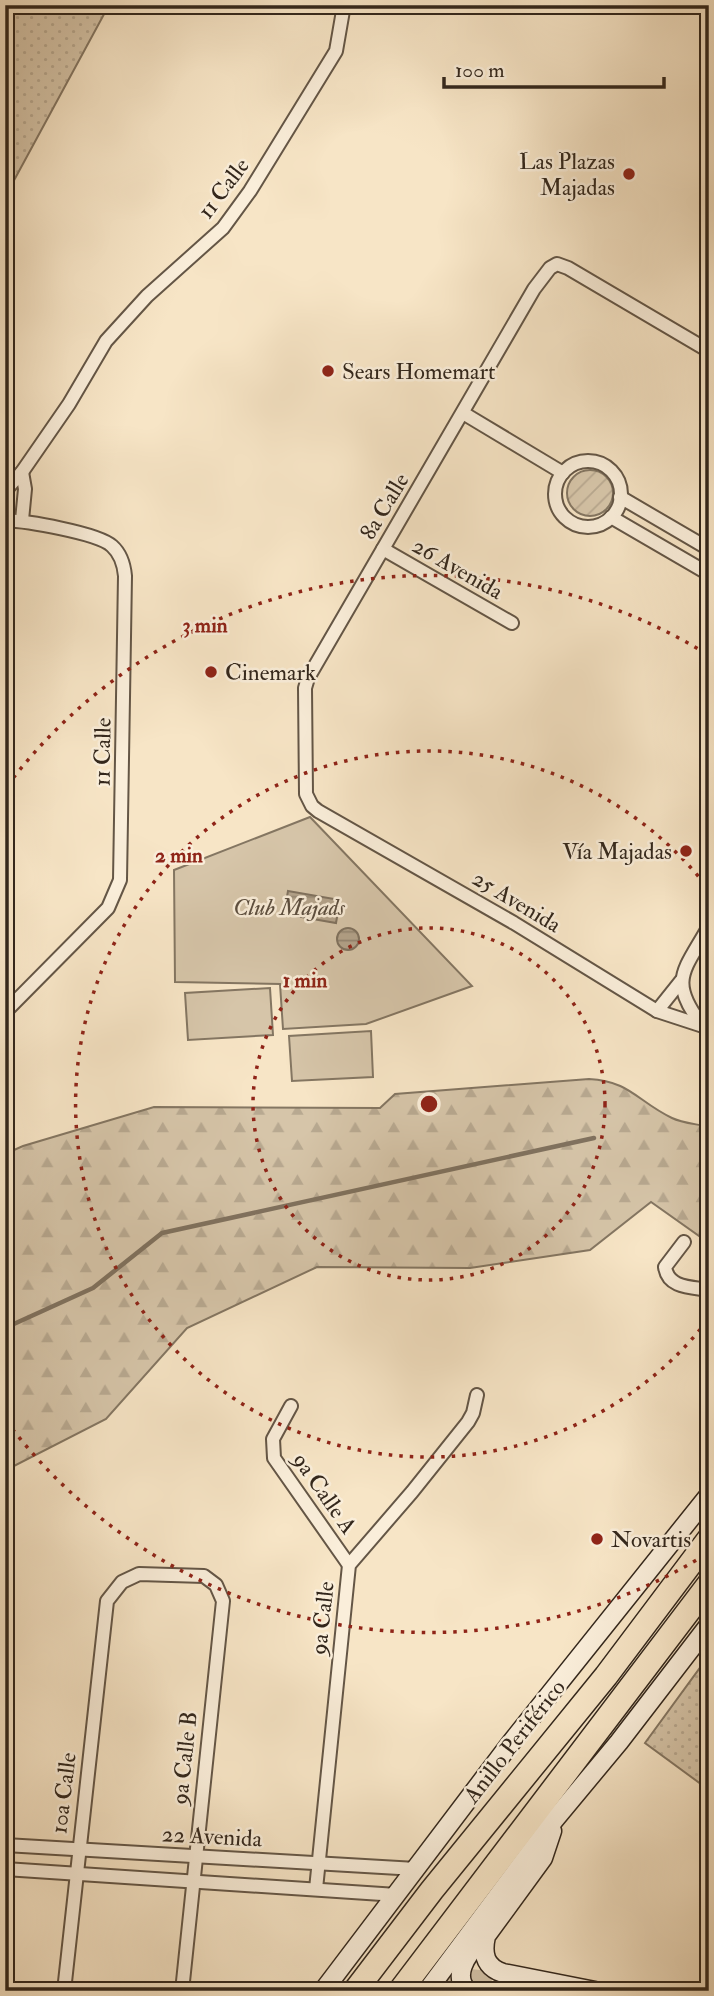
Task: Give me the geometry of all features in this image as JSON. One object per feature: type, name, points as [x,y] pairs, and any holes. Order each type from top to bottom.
[{"type":"highway","name":"Anillo Periférico","points":[[355,1991],[432,1890],[606,1676],[709,1539]]},
{"type":"highway","points":[[400,1991],[709,1584]]},
{"type":"highway","points":[[677,1626],[709,1611]]},
{"type":"highway","points":[[384,1991],[514,1822],[577,1733],[606,1676]]},
{"type":"street","name":"11 Calle","points":[[5,491],[22,472],[69,404],[106,341],[147,296],[223,228],[250,191],[336,51],[344,5]]},
{"type":"street","name":"8a Calle","points":[[309,800],[306,794],[305,688],[308,678],[534,289],[550,268],[557,264],[568,268],[709,351]]},
{"type":"street","points":[[461,416],[561,476]]},
{"type":"street","points":[[591,461],[604,465],[617,479],[621,497],[619,506],[611,517],[594,526],[581,526],[561,512],[556,501],[556,489],[561,476],[579,462],[591,461]]},
{"type":"street","points":[[22,472],[25,489],[22,520]]},
{"type":"street","points":[[621,497],[709,549]]},
{"type":"street","points":[[611,517],[709,574]]},
{"type":"street","name":"11 Calle","points":[[5,520],[22,520],[103,540],[118,553],[124,568],[125,666],[121,875],[116,894],[108,908],[5,1012]]},
{"type":"street","name":"26 Avenida","points":[[383,549],[512,623]]},
{"type":"street","name":"25 Avenida","points":[[309,800],[318,811],[657,1010],[706,1027]]},
{"type":"street","points":[[657,1010],[681,981],[709,926]]},
{"type":"street","points":[[681,981],[682,992],[689,1008],[706,1027]]},
{"type":"street","points":[[684,1242],[665,1266],[667,1276],[673,1283],[709,1290]]},
{"type":"street","name":"9a Calle","points":[[316,1889],[349,1565],[468,1422],[477,1395]]},
{"type":"street","name":"9a Calle A","points":[[291,1406],[273,1439],[274,1458],[349,1565]]},
{"type":"street","name":"Anillo Periférico","points":[[323,1991],[510,1744],[709,1495]]},
{"type":"street","name":"9a Calle B","points":[[107,1601],[122,1582],[139,1574],[204,1576],[212,1581],[222,1596],[182,1991]]},
{"type":"street","name":"10a Calle","points":[[64,1991],[107,1601]]},
{"type":"street","points":[[427,1991],[555,1819],[619,1742],[709,1625]]},
{"type":"street","points":[[468,1991],[462,1985],[461,1972],[474,1947],[486,1936],[543,1858],[555,1819]]},
{"type":"street","name":"22 Avenida","points":[[5,1844],[416,1870]]},
{"type":"street","name":"22 Avenida","points":[[5,1869],[397,1895]]},
{"type":"street","points":[[486,1936],[483,1949],[485,1959],[497,1971],[595,1991]]},
{"type":"green space","points":[[5,5],[109,5],[5,197]]},
{"type":"green space","points":[[590,470],[606,477],[613,493],[606,509],[590,516],[574,509],[567,493],[574,477]]},
{"type":"green space","name":"Club Majads","points":[[310,817],[472,986],[366,1024],[283,1029],[280,984],[175,982],[174,870]]},
{"type":"green space","points":[[270,988],[273,1035],[188,1040],[185,993]]},
{"type":"green space","points":[[371,1031],[373,1077],[292,1081],[289,1036]]},
{"type":"green space","points":[[589,1079],[624,1088],[676,1120],[709,1127],[709,1243],[651,1202],[590,1250],[470,1268],[317,1267],[187,1328],[106,1419],[14,1466],[5,1467],[5,1154],[23,1146],[154,1107],[380,1108],[395,1094]]},
{"type":"green space","points":[[702,1665],[709,1670],[709,1790],[645,1743]]},
{"type":"shaded area","points":[[288,891],[340,900],[336,923],[284,914]]},
{"type":"shaded area","points":[[348,928],[356,931],[359,939],[356,947],[348,950],[340,947],[337,939],[340,931]]},
{"type":"waterway","points":[[5,1328],[93,1288],[162,1233],[594,1138]]},
{"type":"tunnel","points":[[402,1991],[436,1981],[452,1980],[485,1982],[536,1991]]},
{"type":"place","name":"Las Plazas Majadas","points":[[629,174]]},
{"type":"place","name":"Sears Homemart","points":[[328,371]]},
{"type":"place","name":"Cinemark","points":[[211,672]]},
{"type":"place","name":"Vía Majadas","points":[[686,851]]},
{"type":"place","name":"Novartis","points":[[597,1539]]}]
